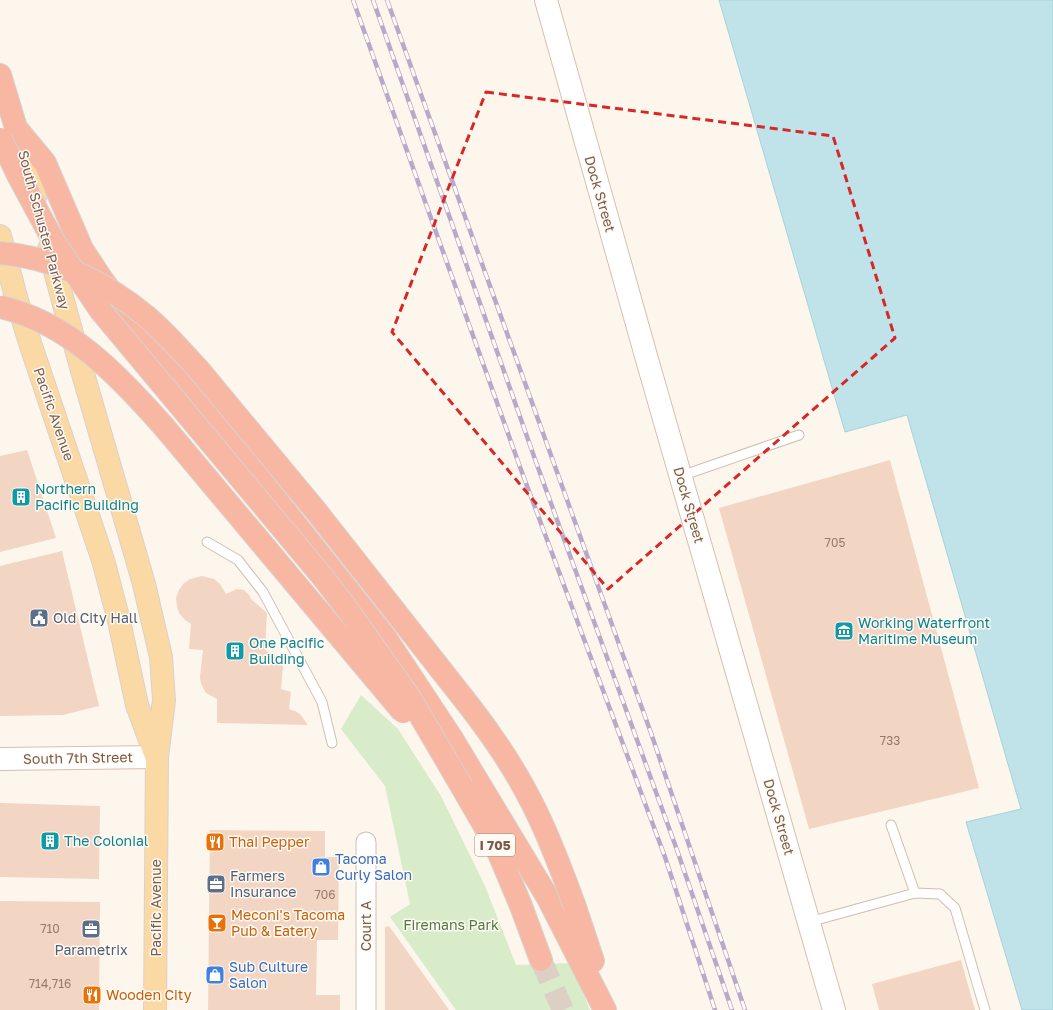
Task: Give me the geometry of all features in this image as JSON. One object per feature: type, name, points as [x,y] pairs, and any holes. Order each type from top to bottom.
[{"type":"highway","name":"South Schuster Parkway","points":[[0,75],[6,135]]},
{"type":"highway","points":[[6,135],[18,175],[54,242],[92,298],[118,332],[322,576],[345,606],[410,698],[462,787]]},
{"type":"highway","points":[[6,135],[45,163],[82,249],[101,278],[162,361],[239,453],[385,637],[451,737],[548,898],[606,1010]]},
{"type":"highway","points":[[0,253],[27,257],[56,265],[103,286],[147,317],[199,370],[316,511],[495,740],[528,796],[546,831],[575,907],[609,1010]]},
{"type":"highway","points":[[0,307],[14,310],[35,318],[55,329],[95,357],[132,392],[165,428],[383,687],[462,787]]},
{"type":"highway","name":"I 705","points":[[462,787],[495,844],[521,906],[541,960]]},
{"type":"main road","name":"South Schuster Parkway","points":[[6,135],[87,386]]},
{"type":"main road","name":"Pacific Avenue","points":[[0,236],[16,298],[31,346],[103,560],[119,621],[137,705],[157,757]]},
{"type":"main road","name":"Pacific Avenue","points":[[87,386],[144,584],[161,657],[164,700],[157,757],[155,1010]]},
{"type":"street","name":"Dock Street","points":[[546,0],[648,363],[834,1010]]},
{"type":"street","name":"South 7th Street","points":[[0,759],[157,757]]},
{"type":"street","name":"Court A","points":[[366,842],[366,1010]]},
{"type":"lane","points":[[681,476],[799,435]]},
{"type":"lane","points":[[207,542],[238,560],[262,592],[322,702],[332,742]]},
{"type":"lane","points":[[891,825],[915,893]]},
{"type":"lane","points":[[809,922],[915,893],[940,894],[955,908],[985,1010]]},
{"type":"highlighted area","points":[[486,92],[833,136],[895,338],[608,589],[392,332]]},
{"type":"green space","name":"Firemans Park","points":[[361,695],[398,729],[441,796],[485,886],[516,965],[571,963],[590,1010],[456,1010],[390,917],[410,904],[385,786],[341,729]]},
{"type":"water","points":[[719,0],[1053,0],[1053,1010],[1022,1010],[966,822],[1021,809],[907,415],[845,432]]},
{"type":"building","name":"Northern Pacific Building","points":[[27,450],[56,538],[0,552],[0,456]]},
{"type":"building","points":[[890,460],[979,788],[809,829],[719,508]]},
{"type":"building","name":"Old City Hall","points":[[62,551],[99,706],[63,715],[0,716],[0,566]]},
{"type":"building","name":"One Pacific Building","points":[[202,576],[214,579],[220,584],[226,594],[237,589],[244,590],[252,600],[267,613],[265,650],[276,656],[283,666],[281,689],[291,692],[289,709],[300,714],[308,725],[217,723],[217,699],[206,693],[201,684],[200,677],[203,650],[189,649],[191,624],[179,613],[176,598],[183,584],[190,579]]},
{"type":"building","name":"The Colonial","points":[[0,803],[100,806],[99,879],[0,877]]},
{"type":"building","points":[[210,830],[325,831],[325,857],[339,857],[338,940],[317,940],[316,995],[340,995],[340,1010],[208,1010]]},
{"type":"building","points":[[0,901],[100,902],[99,1010],[0,1010]]},
{"type":"building","points":[[389,926],[449,1010],[385,1010],[385,927]]},
{"type":"building","points":[[961,960],[975,1010],[879,1010],[872,984]]},
{"type":"tunnel","points":[[541,960],[563,1010]]},
{"type":"railway","points":[[353,0],[520,467],[665,857],[715,1010]]},
{"type":"railway","points":[[373,0],[536,462],[677,850],[732,1010]]},
{"type":"railway","points":[[387,0],[651,733],[745,1010]]},
{"type":"place","name":"Northern Pacific Building","points":[[21,497]]},
{"type":"place","name":"Old City Hall","points":[[39,618]]},
{"type":"place","name":"Working Waterfront Maritime Museum","points":[[844,631]]},
{"type":"place","name":"One Pacific Building","points":[[235,651]]},
{"type":"place","name":"The Colonial","points":[[50,841]]},
{"type":"place","name":"Thai Pepper","points":[[215,842]]},
{"type":"place","name":"Tacoma Curly Salon","points":[[321,867]]},
{"type":"place","name":"Farmers Insurance","points":[[216,884]]},
{"type":"place","name":"Meconi's Tacoma Pub & Eatery","points":[[217,923]]},
{"type":"place","name":"Parametrix","points":[[91,929]]},
{"type":"place","name":"Sub Culture Salon","points":[[215,975]]},
{"type":"place","name":"Wooden City","points":[[92,995]]}]
